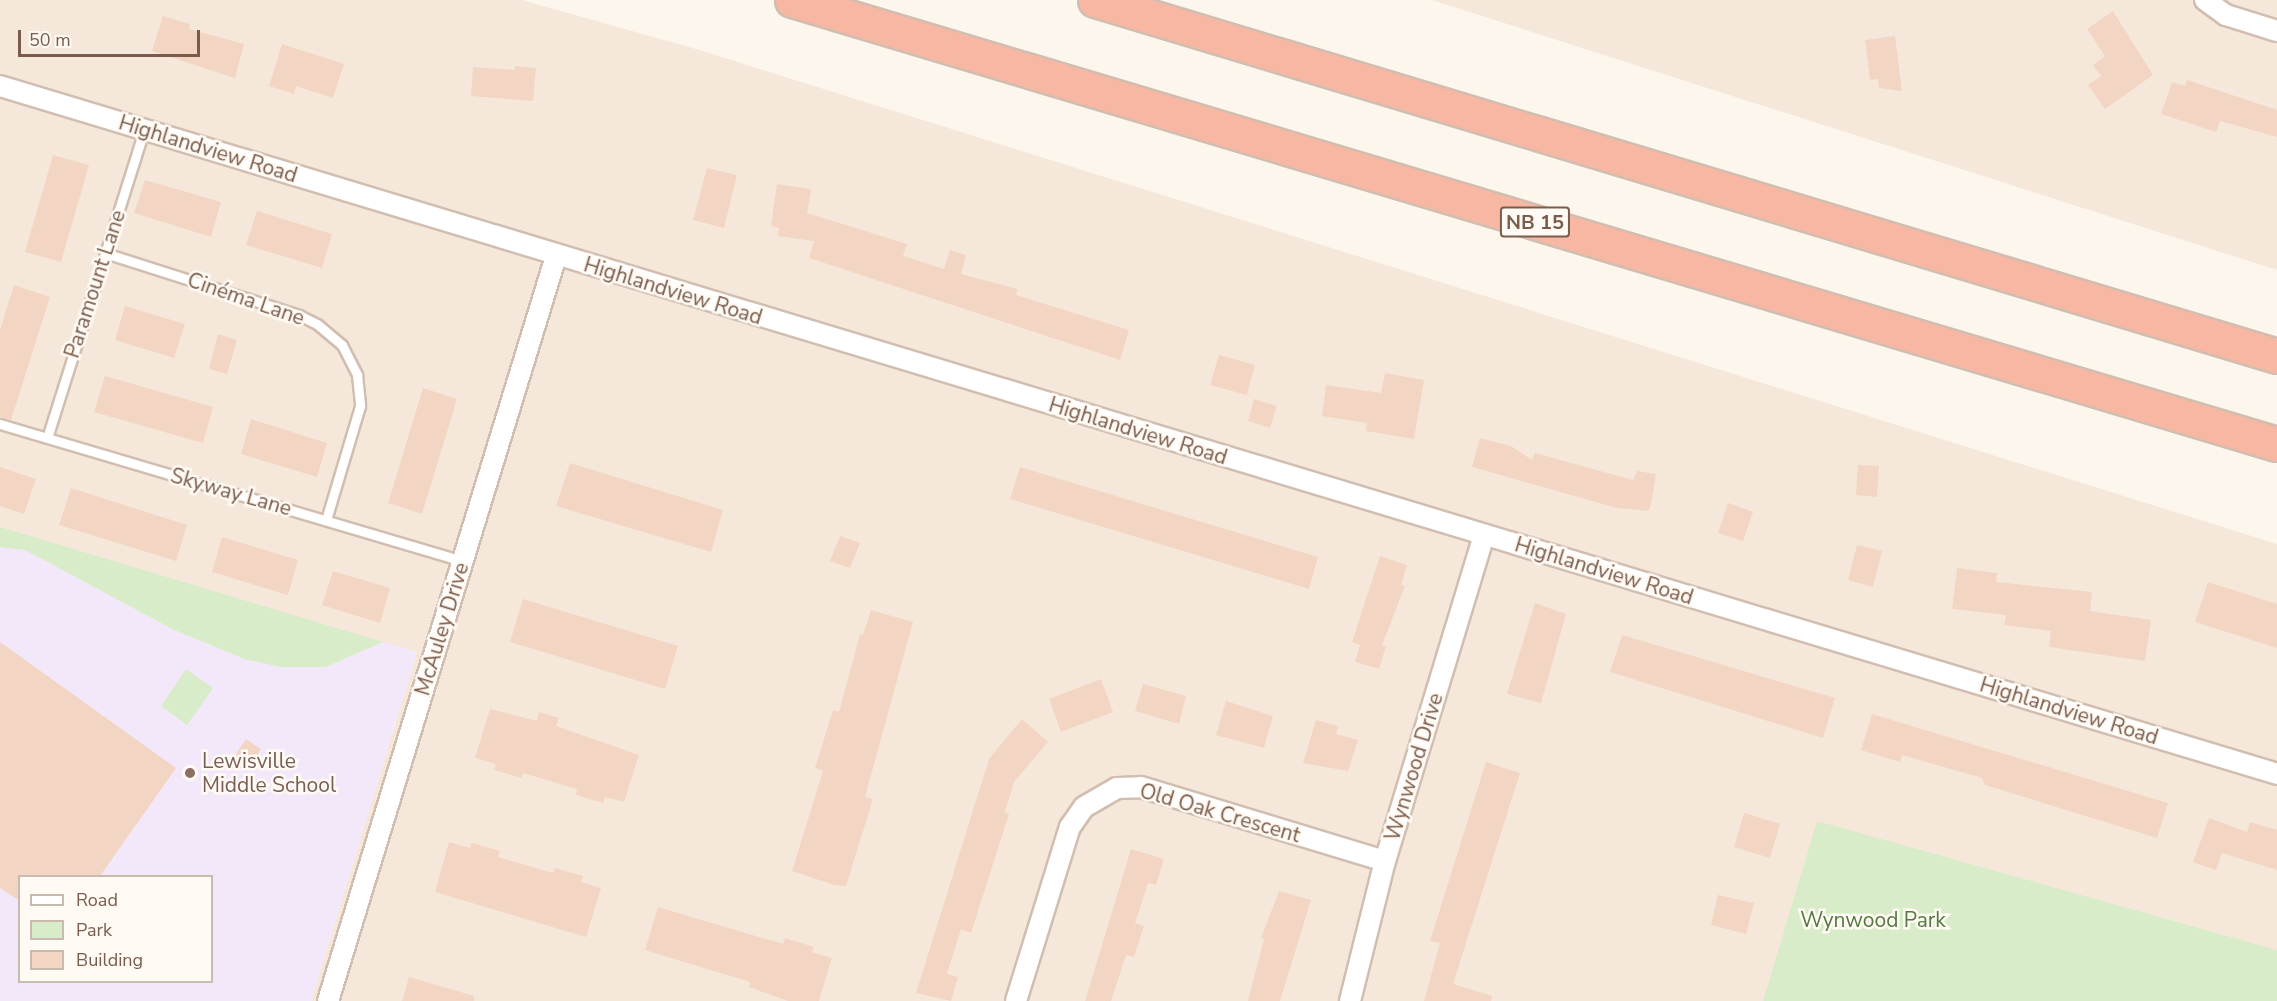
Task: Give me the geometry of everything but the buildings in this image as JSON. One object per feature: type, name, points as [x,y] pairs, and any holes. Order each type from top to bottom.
[{"type":"highway","name":"NB 15","points":[[792,0],[2277,444]]},
{"type":"highway","points":[[1095,0],[2277,356]]},
{"type":"street","points":[[2205,0],[2226,15],[2277,31]]},
{"type":"street","name":"Highlandview Road","points":[[0,86],[556,256],[2277,774]]},
{"type":"street","name":"McAuley Drive","points":[[328,1001],[556,256]]},
{"type":"street","name":"Wynwood Drive","points":[[1350,1001],[1385,861],[1484,535]]},
{"type":"street","name":"Old Oak Crescent","points":[[1016,1001],[1070,827],[1084,807],[1117,788],[1141,787],[1385,861]]},
{"type":"lane","name":"Paramount Lane","points":[[47,438],[144,130]]},
{"type":"lane","name":"Cinéma Lane","points":[[105,253],[299,315],[317,324],[342,345],[357,375],[360,406],[326,520]]},
{"type":"lane","name":"Skyway Lane","points":[[0,424],[463,561]]},
{"type":"shaded area","points":[[0,0],[522,0],[696,49],[2277,544],[2277,1001],[311,1001],[417,652],[0,547]]},
{"type":"shaded area","points":[[1432,0],[2277,0],[2277,270]]},
{"type":"shaded area","name":"Lewisville Middle School","points":[[0,547],[25,550],[174,630],[247,660],[281,667],[326,667],[383,642],[417,652],[311,1001],[0,1001]]},
{"type":"green space","points":[[0,527],[383,642],[326,667],[281,667],[247,660],[174,630],[25,550],[0,547]]},
{"type":"green space","points":[[186,669],[213,688],[187,725],[161,706]]},
{"type":"green space","name":"Wynwood Park","points":[[1817,821],[2277,950],[2277,1001],[1763,1001]]},
{"type":"place","name":"Lewisville Middle School","points":[[190,773]]}]
